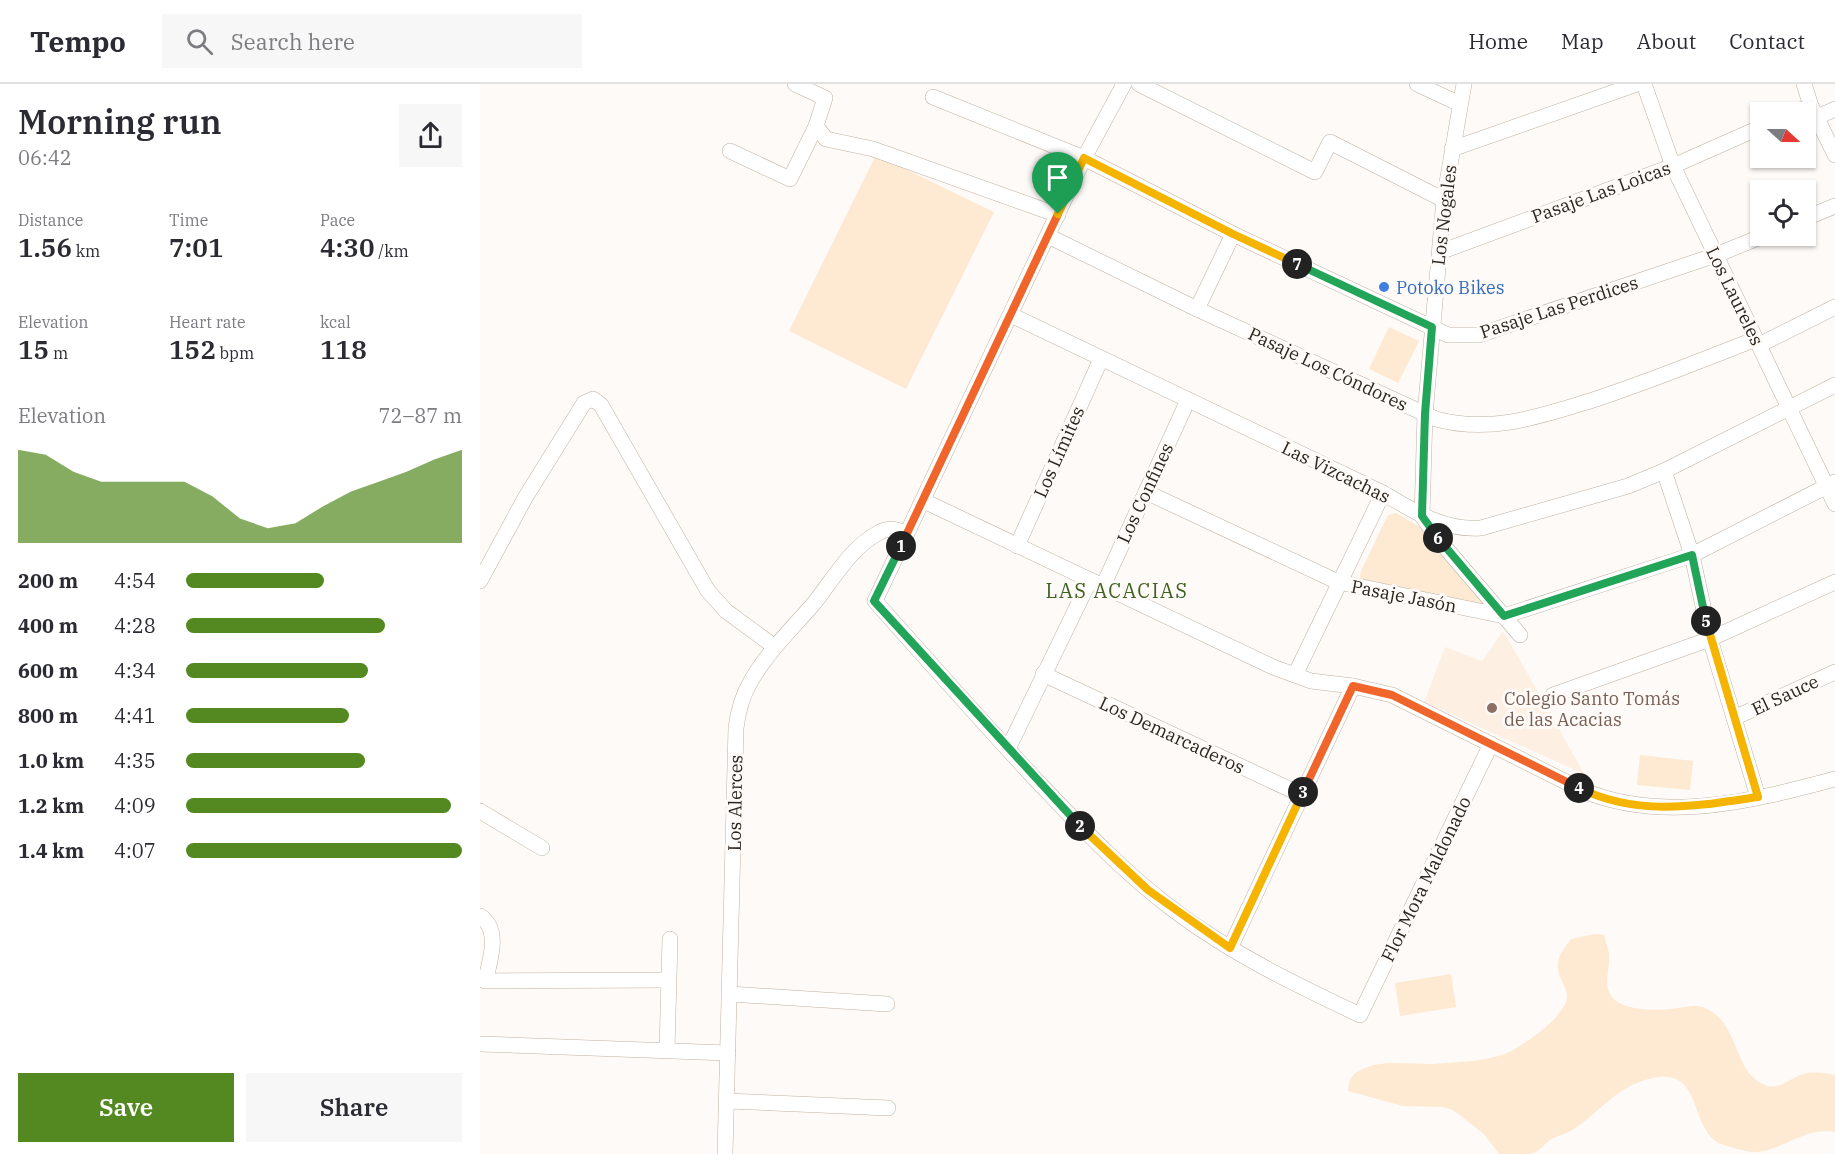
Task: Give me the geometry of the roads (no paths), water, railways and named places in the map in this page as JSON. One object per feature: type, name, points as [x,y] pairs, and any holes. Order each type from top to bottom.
[{"type":"street","points":[[729,151],[790,179],[816,126],[825,98],[795,84]]},
{"type":"street","points":[[1124,84],[1084,158],[924,501],[874,601],[1008,749],[1122,868],[1174,910],[1230,948],[1353,686]]},
{"type":"street","points":[[1139,84],[1315,172],[1330,142],[1444,200]]},
{"type":"street","points":[[1417,84],[1460,104]]},
{"type":"street","name":"Los Nogales","points":[[1422,516],[1425,414],[1444,200],[1464,84]]},
{"type":"street","points":[[1452,149],[1637,84]]},
{"type":"street","name":"Los Laureles","points":[[1644,84],[1673,166],[1789,407],[1831,484],[1835,504]]},
{"type":"street","points":[[1804,84],[1810,102]]},
{"type":"street","name":"Pasaje Las Perdices","points":[[933,97],[1084,158],[1233,234],[1448,335],[1479,335],[1716,255],[1750,241]]},
{"type":"street","points":[[1816,112],[1835,109]]},
{"type":"street","points":[[1816,116],[1835,155]]},
{"type":"street","points":[[816,126],[826,139],[873,149],[1058,214]]},
{"type":"street","name":"Pasaje Las Loicas","points":[[1440,252],[1673,166],[1750,133]]},
{"type":"street","points":[[1816,214],[1835,206]]},
{"type":"street","points":[[1197,309],[1233,234]]},
{"type":"street","name":"Pasaje Los Cóndores","points":[[1048,236],[1197,309],[1425,414],[1457,423],[1521,422],[1632,387],[1758,342],[1835,307]]},
{"type":"street","name":"Las Vizcachas","points":[[1011,315],[1383,493],[1422,516],[1453,526],[1481,528],[1614,492],[1664,471],[1835,385]]},
{"type":"street","name":"Los Límites","points":[[1017,546],[1101,358]]},
{"type":"street","points":[[480,581],[525,498],[572,422],[584,403],[593,399],[601,405],[708,591],[726,611],[775,647]]},
{"type":"street","name":"Los Confines","points":[[1008,749],[1043,674],[1146,492],[1188,400]]},
{"type":"street","points":[[1664,471],[1692,555],[1710,639],[1758,797]]},
{"type":"street","name":"Pasaje Jasón","points":[[1146,492],[1338,582],[1504,616],[1692,555],[1831,484]]},
{"type":"street","points":[[1295,675],[1383,493]]},
{"type":"street","points":[[924,501],[1295,675],[1311,681],[1353,686],[1392,695],[1582,790],[1628,805],[1682,808],[1758,797],[1835,779]]},
{"type":"street","points":[[1422,516],[1438,539],[1520,635]]},
{"type":"street","name":"Los Alerces","points":[[725,1154],[736,729],[747,689],[775,647],[816,600],[844,562],[866,542],[887,529],[907,533]]},
{"type":"street","points":[[1553,695],[1710,639],[1835,582]]},
{"type":"street","name":"El Sauce","points":[[1734,718],[1835,672]]},
{"type":"street","name":"Los Demarcaderos","points":[[1043,674],[1302,795]]},
{"type":"street","name":"Flor Mora Maldonado","points":[[1230,948],[1274,974],[1360,1015],[1491,744]]},
{"type":"street","points":[[480,811],[542,848]]},
{"type":"street","points":[[480,916],[492,933],[492,956],[485,981],[668,981]]},
{"type":"street","points":[[667,1050],[670,939]]},
{"type":"street","points":[[730,994],[887,1004]]},
{"type":"street","points":[[480,1044],[728,1053]]},
{"type":"street","points":[[727,1101],[888,1108]]},
{"type":"place","name":"Potoko Bikes","points":[[1384,287]]},
{"type":"place","name":"Colegio Santo Tomás de las Acacias","points":[[1492,708]]},
{"type":"district","name":"LAS ACACIAS","points":[[1117,590]]}]
